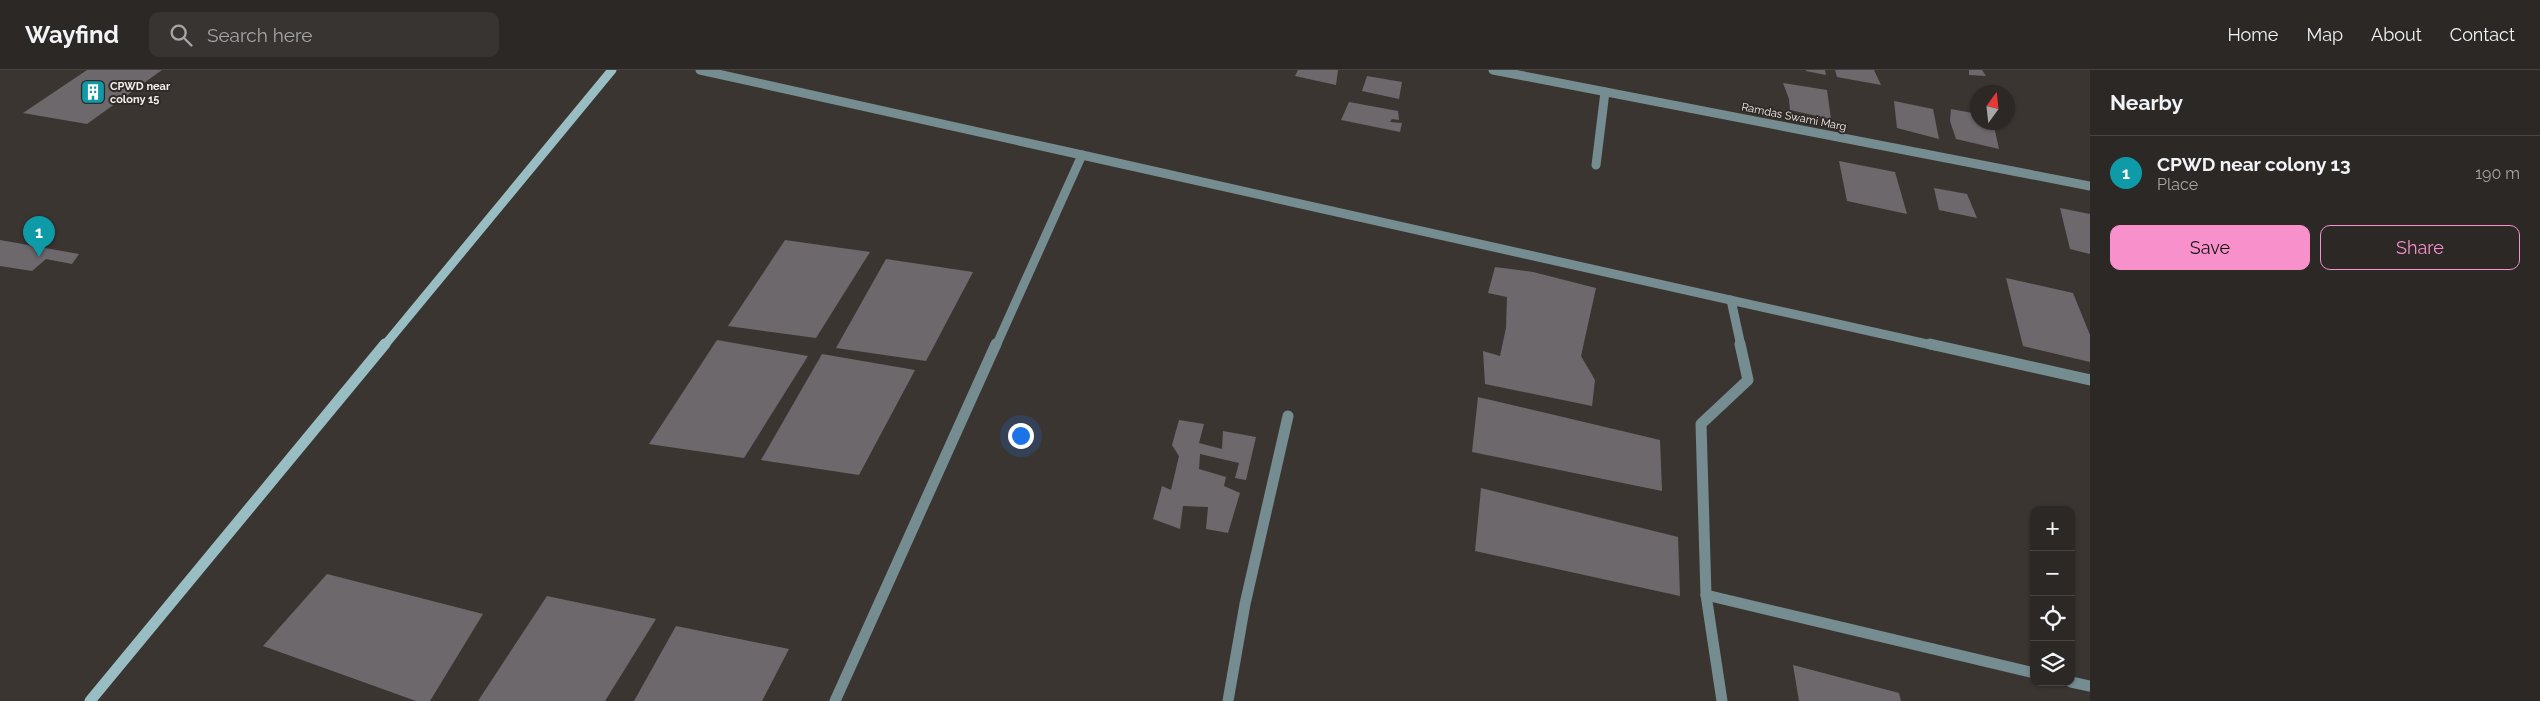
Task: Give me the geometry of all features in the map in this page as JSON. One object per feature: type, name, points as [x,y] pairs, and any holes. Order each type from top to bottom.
[{"type":"main road","points":[[90,701],[612,70]]},
{"type":"street","points":[[700,70],[2090,380]]},
{"type":"street","name":"Ramdas Swami Marg","points":[[1493,70],[2090,186]]},
{"type":"street","points":[[1596,165],[1606,92]]},
{"type":"street","points":[[835,701],[1082,155]]},
{"type":"street","points":[[1722,701],[1706,594],[1701,424],[1748,380],[1731,300]]},
{"type":"street","points":[[1228,701],[1245,604],[1288,416]]},
{"type":"street","points":[[1706,594],[2030,672]]},
{"type":"street","points":[[2075,683],[2090,686]]},
{"type":"building","name":"CPWD near colony 15","points":[[87,70],[162,70],[87,124],[23,113]]},
{"type":"building","points":[[1298,70],[1338,70],[1336,85],[1295,76]]},
{"type":"building","points":[[1825,70],[1826,75],[1806,71]]},
{"type":"building","points":[[1835,70],[1874,70],[1881,85],[1837,77]]},
{"type":"building","points":[[1969,70],[1982,70],[1986,76],[1969,75]]},
{"type":"building","points":[[1367,76],[1402,82],[1399,99],[1362,91]]},
{"type":"building","points":[[1783,83],[1827,90],[1831,119],[1790,110],[1789,99]]},
{"type":"building","points":[[1894,101],[1933,109],[1939,139],[1897,128]]},
{"type":"building","points":[[1349,102],[1398,111],[1399,120],[1392,119],[1390,122],[1402,123],[1400,132],[1341,120]]},
{"type":"building","points":[[1951,109],[1970,113],[1970,130],[1995,130],[1999,149],[1956,139],[1950,121]]},
{"type":"building","points":[[1839,161],[1895,172],[1907,214],[1847,201]]},
{"type":"building","points":[[1934,188],[1967,194],[1977,218],[1939,210]]},
{"type":"building","points":[[2060,208],[2090,214],[2090,254],[2070,249]]},
{"type":"building","points":[[0,240],[79,254],[72,264],[46,259],[32,271],[0,266]]},
{"type":"building","points":[[785,240],[870,252],[816,338],[728,326]]},
{"type":"building","points":[[886,259],[973,272],[926,361],[836,348]]},
{"type":"building","points":[[1495,267],[1533,272],[1596,288],[1581,356],[1595,380],[1592,406],[1485,384],[1483,351],[1500,356],[1506,328],[1507,297],[1488,293]]},
{"type":"building","points":[[2006,278],[2073,293],[2090,335],[2090,362],[2023,346]]},
{"type":"building","points":[[717,340],[808,356],[744,458],[649,444]]},
{"type":"building","points":[[822,354],[915,370],[859,475],[761,460]]},
{"type":"building","points":[[1478,397],[1660,440],[1662,491],[1472,452]]},
{"type":"building","points":[[1179,420],[1204,424],[1199,443],[1222,449],[1223,431],[1256,437],[1246,480],[1235,478],[1239,463],[1200,454],[1199,469],[1226,477],[1224,486],[1240,493],[1228,533],[1206,529],[1208,507],[1183,506],[1180,529],[1153,519],[1162,486],[1171,490],[1179,456],[1172,445]]},
{"type":"building","points":[[1481,488],[1678,537],[1680,596],[1475,551]]},
{"type":"building","points":[[327,574],[483,614],[430,701],[416,701],[263,646]]},
{"type":"building","points":[[547,596],[656,619],[605,701],[478,701]]},
{"type":"building","points":[[676,626],[789,649],[762,701],[634,701]]},
{"type":"building","points":[[1793,665],[1899,693],[1901,701],[1799,701]]},
{"type":"place","name":"CPWD near colony 15","points":[[93,92]]},
{"type":"place","name":"CPWD near colony 13","points":[[39,257]]}]
